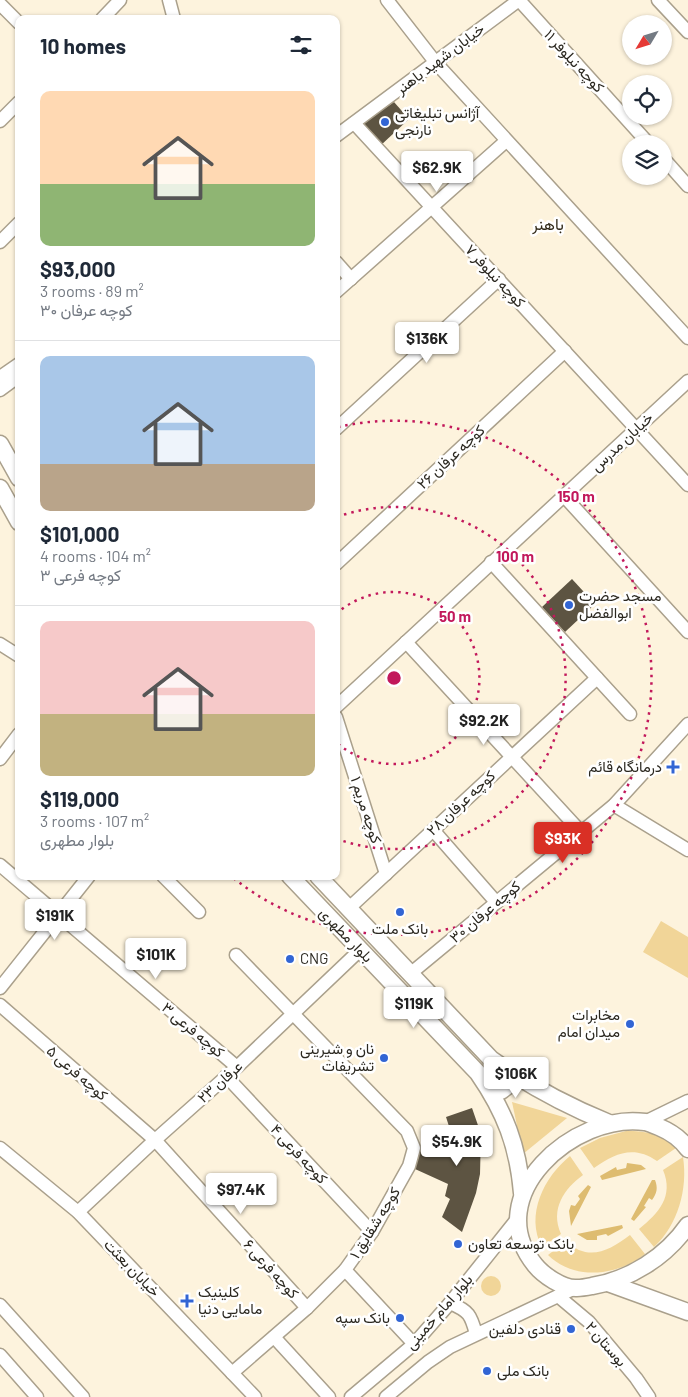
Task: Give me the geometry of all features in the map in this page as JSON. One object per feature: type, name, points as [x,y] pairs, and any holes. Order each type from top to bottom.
[{"type":"main road","points":[[0,444],[15,471]]},
{"type":"main road","points":[[2,496],[15,516]]},
{"type":"main road","name":"بلوار مطهری","points":[[294,880],[478,1073],[491,1092],[504,1119],[520,1165],[522,1193]]},
{"type":"main road","name":"بلوار مطهری","points":[[322,880],[491,1059],[523,1081],[609,1123]]},
{"type":"main road","points":[[491,1092],[501,1091],[510,1084],[512,1074]]},
{"type":"main road","points":[[688,1150],[683,1141],[666,1130],[645,1122],[609,1123],[584,1132],[559,1149],[539,1167],[522,1193],[517,1219],[520,1238],[527,1255],[540,1271],[552,1280],[575,1288],[608,1283],[634,1272],[661,1255],[683,1233],[688,1225]]},
{"type":"main road","points":[[608,1283],[688,1312]]},
{"type":"street","points":[[106,15],[120,0]]},
{"type":"street","points":[[169,0],[173,15]]},
{"type":"street","points":[[387,0],[436,63],[688,338]]},
{"type":"street","name":"خیابان شهید باهنر","points":[[340,133],[519,0]]},
{"type":"street","name":"کوچه نیلوفر ۱۱","points":[[519,0],[641,135]]},
{"type":"street","points":[[658,0],[688,32]]},
{"type":"street","points":[[0,4],[15,19]]},
{"type":"street","points":[[0,120],[15,106]]},
{"type":"street","name":"کوچه نیلوفر ۷","points":[[354,123],[688,485]]},
{"type":"street","points":[[340,289],[506,141]]},
{"type":"street","points":[[672,168],[688,186]]},
{"type":"street","points":[[0,242],[15,227]]},
{"type":"street","points":[[340,267],[351,279]]},
{"type":"street","points":[[340,425],[499,280]]},
{"type":"street","name":"کوچه عرفان ۲۶","points":[[340,560],[565,351]]},
{"type":"street","points":[[0,376],[15,367]]},
{"type":"street","points":[[0,390],[15,379]]},
{"type":"street","name":"خیابان مدرس","points":[[340,703],[688,381]]},
{"type":"street","points":[[564,496],[688,632]]},
{"type":"street","points":[[491,562],[630,714]]},
{"type":"street","points":[[406,642],[581,832]]},
{"type":"street","points":[[0,644],[15,653]]},
{"type":"street","name":"کوچه عرفان ۲۸","points":[[348,909],[597,678]]},
{"type":"street","name":"کوچه عرفان ۳۰","points":[[410,974],[614,805],[688,724]]},
{"type":"street","name":"کوچه مریم ۱","points":[[340,730],[386,874]]},
{"type":"street","points":[[0,760],[15,742]]},
{"type":"street","points":[[614,805],[688,850]]},
{"type":"street","points":[[433,830],[496,902]]},
{"type":"street","points":[[0,865],[15,878]]},
{"type":"street","points":[[17,880],[58,915]]},
{"type":"street","points":[[0,988],[86,880]]},
{"type":"street","points":[[167,880],[198,912]]},
{"type":"street","name":"کوچه فرعی ۳","points":[[58,915],[237,1067]]},
{"type":"street","name":"عرفان ۲۳","points":[[78,1212],[237,1067],[360,950]]},
{"type":"street","name":"کوچه شقایق ۱","points":[[232,1373],[307,1308],[344,1270],[372,1232],[409,1166],[414,1148],[408,1131],[236,955]]},
{"type":"street","name":"کوچه فرعی ۵","points":[[0,1005],[155,1140]]},
{"type":"street","name":"کوچه فرعی ۴","points":[[226,1076],[372,1232]]},
{"type":"street","points":[[645,1122],[688,1101]]},
{"type":"street","name":"کوچه فرعی ۶","points":[[155,1140],[307,1308]]},
{"type":"street","name":"خیابان بعثت","points":[[2,1154],[78,1212],[255,1397]]},
{"type":"street","name":"بلوار امام خمینی","points":[[351,1397],[414,1344],[450,1303],[517,1219]]},
{"type":"street","points":[[344,1270],[414,1344]]},
{"type":"street","name":"بلوار امام خمینی","points":[[389,1396],[428,1362],[450,1347],[575,1288]]},
{"type":"street","name":"بوستان ۲","points":[[558,1296],[589,1322],[636,1378],[649,1397]]},
{"type":"street","points":[[450,1303],[464,1309],[472,1318],[476,1334]]},
{"type":"street","points":[[0,1305],[83,1397]]},
{"type":"street","points":[[274,1337],[329,1397]]},
{"type":"street","points":[[0,1355],[37,1397]]},
{"type":"shaded area","points":[[661,921],[688,937],[688,978],[643,952]]},
{"type":"shaded area","points":[[512,1102],[567,1118],[523,1154]]},
{"type":"shaded area","points":[[626,1131],[659,1136],[676,1148],[657,1161],[649,1156],[632,1152],[609,1158],[594,1168],[580,1148],[600,1138]]},
{"type":"shaded area","points":[[570,1156],[583,1175],[565,1193],[558,1208],[558,1225],[561,1234],[542,1247],[537,1235],[536,1222],[540,1197],[552,1175]]},
{"type":"shaded area","points":[[683,1157],[684,1181],[679,1206],[669,1228],[654,1247],[639,1229],[653,1217],[666,1196],[666,1179],[663,1170]]},
{"type":"shaded area","points":[[627,1163],[641,1165],[646,1169],[602,1180],[600,1176],[616,1167],[617,1170],[626,1168]]},
{"type":"shaded area","points":[[652,1180],[655,1180],[655,1195],[652,1200],[649,1198],[644,1206],[646,1207],[634,1221],[631,1219]]},
{"type":"shaded area","points":[[588,1185],[591,1187],[571,1226],[569,1211],[571,1205],[575,1206],[580,1199],[578,1196]]},
{"type":"shaded area","points":[[622,1225],[623,1228],[608,1236],[606,1234],[597,1236],[597,1240],[587,1240],[577,1234]]},
{"type":"shaded area","points":[[630,1235],[645,1254],[622,1267],[609,1271],[583,1272],[570,1269],[548,1255],[566,1241],[582,1251],[590,1253],[614,1246]]},
{"type":"shaded area","points":[[491,1276],[498,1279],[501,1286],[498,1293],[491,1296],[484,1293],[481,1286],[484,1279]]},
{"type":"building","name":"آژانس تبلیغاتی نارنجی","points":[[394,102],[409,119],[380,146],[360,125]]},
{"type":"building","name":"مسجد حضرت ابوالفضل","points":[[572,579],[595,604],[565,632],[542,607]]},
{"type":"building","points":[[472,1108],[481,1134],[480,1174],[476,1193],[462,1232],[442,1217],[450,1199],[445,1196],[448,1184],[415,1169],[419,1149],[454,1158],[457,1151],[446,1117]]},
{"type":"place","name":"آژانس تبلیغاتی نارنجی","points":[[385,122]]},
{"type":"place","name":"مسجد حضرت ابوالفضل","points":[[569,605]]},
{"type":"place","name":"درمانگاه قائم","points":[[673,767]]},
{"type":"place","name":"بانک ملت","points":[[400,912]]},
{"type":"place","name":"CNG","points":[[290,959]]},
{"type":"place","name":"مخابرات میدان امام","points":[[630,1024]]},
{"type":"place","name":"نان و شیرینی تشریفات","points":[[384,1058]]},
{"type":"place","name":"بانک توسعه تعاون","points":[[458,1244]]},
{"type":"place","name":"کلینیک مامایی دنیا","points":[[187,1301]]},
{"type":"place","name":"بانک سپه","points":[[400,1318]]},
{"type":"place","name":"قنادی دلفین","points":[[571,1329]]},
{"type":"place","name":"بانک ملی","points":[[487,1371]]},
{"type":"district","name":"باهنر","points":[[548,224]]}]
